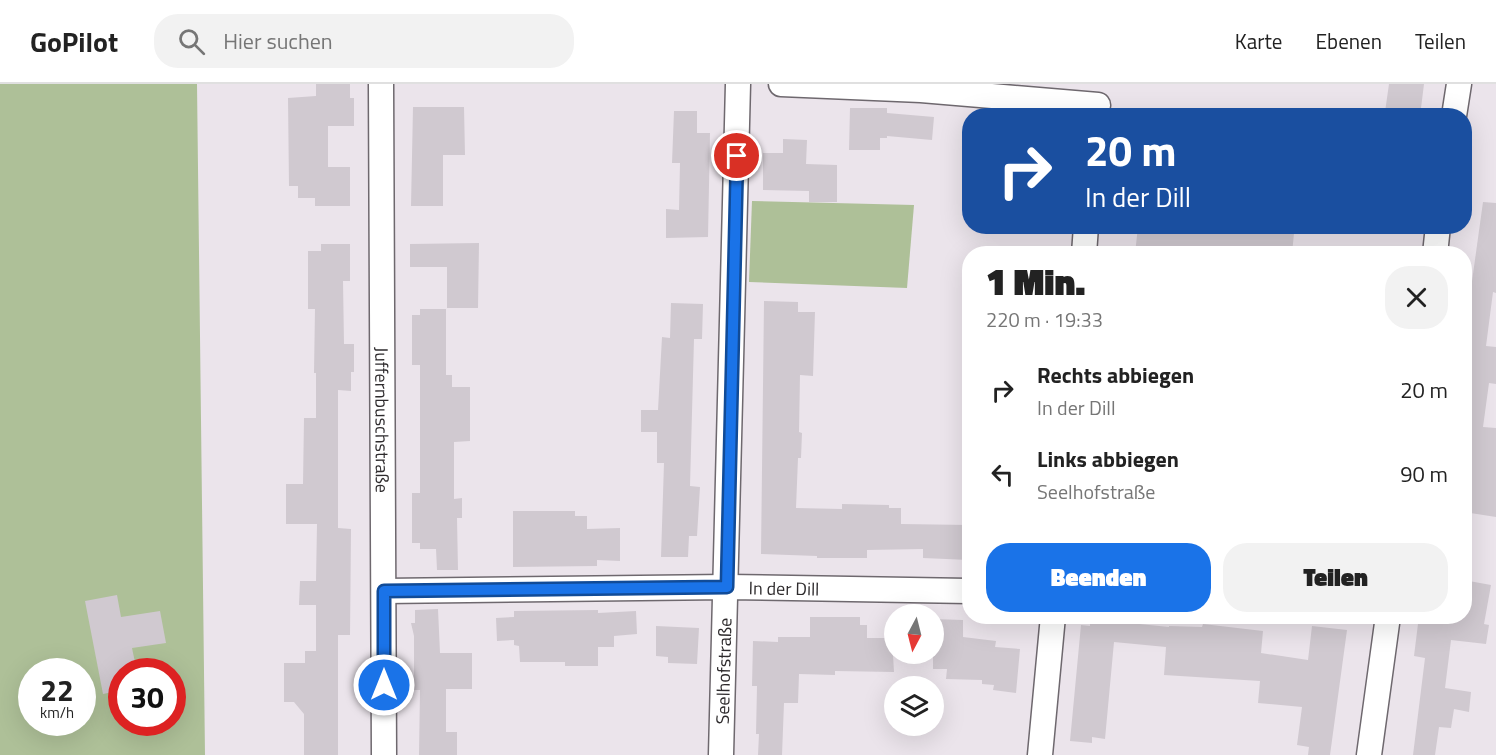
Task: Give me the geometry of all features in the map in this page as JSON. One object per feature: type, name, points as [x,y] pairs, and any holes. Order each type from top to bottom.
[{"type":"street","name":"Juffernbuschstraße","points":[[381,84],[384,755]]},
{"type":"street","name":"Seelhofstraße","points":[[721,755],[738,84]]},
{"type":"street","points":[[781,84],[1099,101]]},
{"type":"street","points":[[1455,108],[1459,84]]},
{"type":"street","name":"In der Dill","points":[[384,591],[727,587],[962,591]]},
{"type":"street","points":[[1040,755],[1052,624]]},
{"type":"street","points":[[1369,755],[1387,624]]},
{"type":"green space","points":[[0,84],[197,84],[205,755],[0,755]]},
{"type":"green space","points":[[752,201],[914,205],[907,288],[749,282]]},
{"type":"building","points":[[316,84],[350,84],[350,98],[354,98],[354,126],[328,126],[328,167],[350,167],[350,206],[315,206],[315,198],[298,198],[298,186],[289,186],[288,98],[316,96]]},
{"type":"building","points":[[1389,84],[1424,84],[1421,108],[1386,108]]},
{"type":"building","points":[[413,107],[464,107],[465,155],[443,155],[443,206],[411,206]]},
{"type":"building","points":[[850,108],[887,108],[887,113],[934,117],[932,140],[887,136],[887,138],[880,138],[880,150],[849,150]]},
{"type":"building","points":[[674,111],[697,111],[697,133],[710,133],[708,237],[666,238],[666,209],[679,210],[680,163],[672,163]]},
{"type":"building","points":[[783,139],[807,140],[806,164],[837,165],[837,202],[809,202],[809,191],[763,190],[763,153],[783,153]]},
{"type":"building","points":[[1483,202],[1496,203],[1496,293],[1493,292],[1486,346],[1496,347],[1496,384],[1489,383],[1483,427],[1496,428],[1496,517],[1472,513],[1472,281]]},
{"type":"building","points":[[1137,234],[1294,234],[1293,246],[1136,246]]},
{"type":"building","points":[[479,243],[478,308],[447,308],[447,267],[410,267],[410,244]]},
{"type":"building","points":[[321,244],[350,244],[350,281],[343,281],[344,344],[354,344],[354,372],[351,372],[351,391],[338,390],[338,528],[351,529],[350,635],[338,635],[338,755],[304,755],[304,714],[294,702],[284,702],[284,663],[305,663],[305,651],[316,651],[316,605],[299,605],[300,581],[316,581],[317,524],[286,524],[286,484],[303,484],[304,418],[316,418],[315,309],[308,309],[308,251],[321,251]]},
{"type":"building","points":[[764,301],[798,302],[798,312],[815,312],[813,376],[800,375],[799,432],[802,433],[801,458],[798,458],[796,508],[842,509],[842,504],[889,505],[889,508],[901,508],[901,524],[962,525],[962,560],[923,558],[923,549],[867,550],[867,558],[817,558],[817,556],[761,554]]},
{"type":"building","points":[[671,303],[703,304],[702,339],[694,339],[690,486],[700,487],[697,536],[689,536],[688,557],[661,557],[664,463],[657,463],[657,432],[641,432],[641,410],[658,410],[662,337],[670,338]]},
{"type":"building","points":[[420,309],[446,309],[446,375],[452,375],[452,387],[470,387],[470,441],[454,442],[454,499],[462,498],[462,518],[457,518],[458,570],[437,570],[436,549],[420,549],[420,543],[412,543],[412,493],[420,493],[420,365],[412,365],[412,315],[420,315]]},
{"type":"building","points":[[513,511],[575,511],[575,516],[587,516],[587,529],[620,528],[620,561],[597,560],[597,566],[513,567]]},
{"type":"building","points":[[1472,582],[1491,585],[1484,624],[1489,625],[1486,644],[1451,640],[1445,688],[1471,692],[1469,712],[1454,709],[1451,728],[1439,727],[1435,755],[1413,755],[1425,658],[1414,656],[1418,624],[1472,624]]},
{"type":"building","points":[[117,595],[121,617],[160,611],[166,643],[132,648],[134,658],[108,658],[108,693],[103,694],[85,601]]},
{"type":"building","points":[[438,609],[440,653],[472,653],[472,689],[446,689],[446,732],[457,732],[457,755],[419,755],[420,690],[414,690],[414,636],[411,623],[415,623],[415,610]]},
{"type":"building","points":[[598,610],[598,613],[636,611],[637,634],[614,636],[614,647],[598,647],[598,666],[565,666],[565,662],[520,662],[519,646],[514,645],[514,640],[497,641],[496,618],[514,617],[514,611]]},
{"type":"building","points":[[810,617],[860,617],[860,625],[867,625],[867,638],[884,638],[884,664],[894,664],[894,672],[835,671],[835,675],[799,674],[798,703],[784,703],[782,755],[758,755],[757,686],[752,686],[753,641],[778,642],[778,637],[810,637]]},
{"type":"building","points":[[944,619],[962,620],[963,637],[996,641],[995,647],[1020,649],[1016,693],[993,690],[994,685],[982,684],[982,680],[946,679],[947,669],[933,669],[933,664],[944,664]]},
{"type":"building","points":[[1090,624],[1139,624],[1202,627],[1203,624],[1263,631],[1261,653],[1308,660],[1312,626],[1347,630],[1330,755],[1308,755],[1309,747],[1297,745],[1302,707],[1258,703],[1260,681],[1164,675],[1166,647],[1114,642],[1105,739],[1092,737],[1092,743],[1070,741],[1081,625],[1090,626]]},
{"type":"building","points":[[656,626],[699,628],[697,664],[668,663],[668,657],[656,656]]},
{"type":"route","points":[[384,685],[384,591],[727,587],[737,156]]}]
